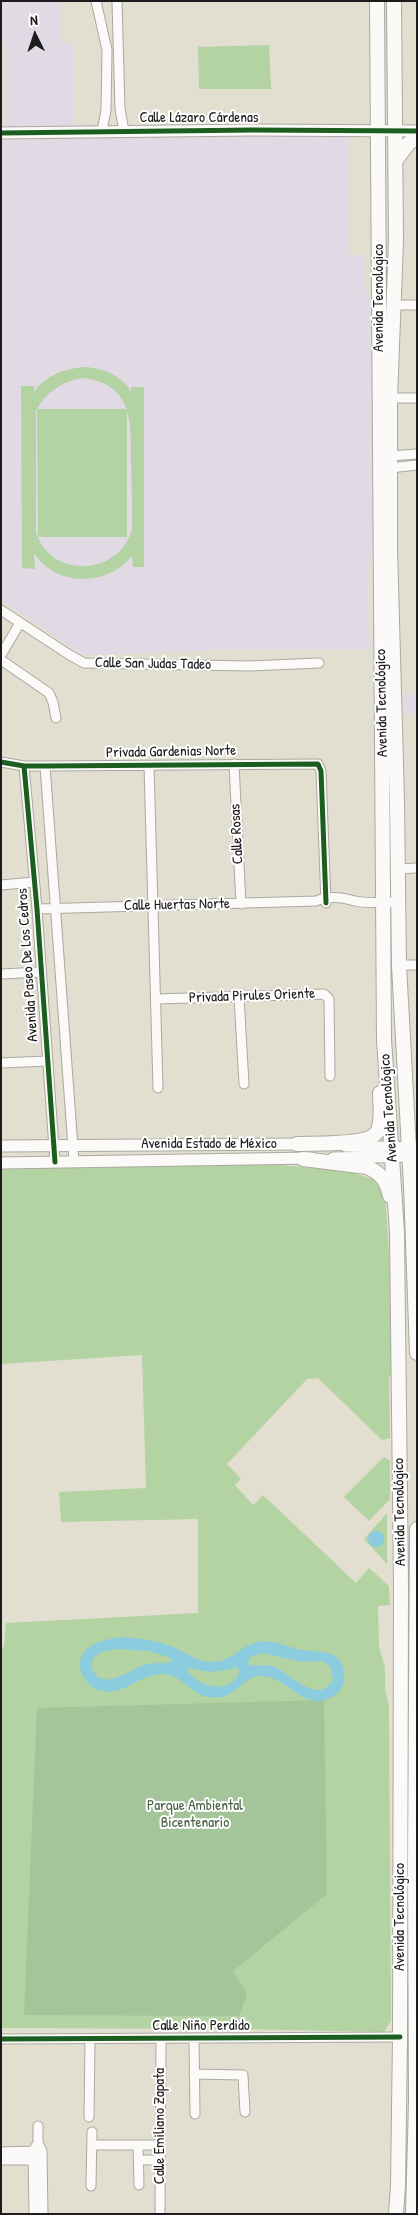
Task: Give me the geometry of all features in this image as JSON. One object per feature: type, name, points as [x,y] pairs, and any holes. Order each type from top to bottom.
[{"type":"main road","name":"Avenida Tecnológico","points":[[377,1],[384,1040],[397,1232],[401,1585],[400,2102],[396,2214]]},
{"type":"main road","name":"Avenida Tecnológico","points":[[394,1],[397,131],[396,241],[390,398],[396,461],[390,557],[397,802],[399,965],[413,1152],[417,1353]]},
{"type":"main road","points":[[377,60],[385,62],[396,60]]},
{"type":"main road","name":"Calle Lázaro Cárdenas","points":[[1,132],[417,131]]},
{"type":"main road","points":[[396,161],[408,144],[417,137]]},
{"type":"main road","points":[[378,242],[385,238],[396,241]]},
{"type":"main road","points":[[297,1144],[361,1141],[376,1134],[379,1125],[380,1063],[384,1040]]},
{"type":"main road","name":"Avenida Estado de México","points":[[1,1146],[54,1144],[297,1144],[392,1153]]},
{"type":"main road","name":"Avenida Estado de México","points":[[1,1163],[303,1159],[413,1152]]},
{"type":"main road","points":[[303,1159],[357,1164],[375,1170],[382,1176],[388,1188],[397,1232]]},
{"type":"main road","name":"Avenida Tecnológico","points":[[413,2214],[417,2038],[417,1529]]},
{"type":"main road","points":[[399,1904],[416,1903]]},
{"type":"main road","points":[[400,2102],[416,2102]]},
{"type":"street","points":[[96,1],[107,50],[106,110],[102,131]]},
{"type":"street","points":[[117,1],[120,109],[124,131]]},
{"type":"street","points":[[106,110],[120,109]]},
{"type":"street","points":[[394,305],[417,305]]},
{"type":"street","points":[[390,398],[417,398]]},
{"type":"street","points":[[396,461],[417,454]]},
{"type":"street","points":[[396,461],[417,465]]},
{"type":"street","name":"Calle San Judas Tadeo","points":[[1,610],[68,654],[90,664],[249,666],[319,663]]},
{"type":"street","points":[[1,655],[20,623]]},
{"type":"street","points":[[1,660],[49,693],[56,718]]},
{"type":"street","name":"Privada Gardenias Norte","points":[[1,762],[24,766],[318,764],[321,769],[323,900]]},
{"type":"street","name":"Calle Rosas","points":[[234,764],[240,904]]},
{"type":"street","name":"Avenida Paseo De Los Cedros","points":[[24,766],[37,909],[55,1162]]},
{"type":"street","points":[[45,766],[74,1161]]},
{"type":"street","points":[[149,766],[158,1088]]},
{"type":"street","points":[[397,869],[417,868]]},
{"type":"street","points":[[1,884],[34,882]]},
{"type":"street","name":"Calle Huertas Norte","points":[[37,909],[323,900],[398,902]]},
{"type":"street","points":[[399,965],[417,965]]},
{"type":"street","points":[[1,974],[41,972]]},
{"type":"street","name":"Privada Pirules Oriente","points":[[156,999],[326,995],[329,1000],[330,1076]]},
{"type":"street","points":[[239,997],[244,1084]]},
{"type":"street","points":[[1,1063],[47,1061]]},
{"type":"street","name":"Calle Niño Perdido","points":[[1,2039],[400,2037]]},
{"type":"street","points":[[89,2117],[90,2039]]},
{"type":"street","name":"Calle Emiliano Zapata","points":[[160,2214],[161,2039]]},
{"type":"street","points":[[194,2039],[195,2114]]},
{"type":"street","points":[[194,2074],[243,2075],[245,2112]]},
{"type":"street","points":[[34,2214],[38,2126]]},
{"type":"street","points":[[91,2186],[92,2132]]},
{"type":"street","points":[[92,2145],[160,2145]]},
{"type":"street","points":[[138,2145],[139,2185]]},
{"type":"street","points":[[1,2152],[38,2153]]},
{"type":"street","points":[[1,2160],[38,2153]]},
{"type":"street","points":[[38,2153],[43,2214]]},
{"type":"street","points":[[139,2160],[160,2160]]},
{"type":"shaded area","points":[[1,1],[62,1],[62,43],[73,43],[74,126],[7,128],[5,43],[1,43]]},
{"type":"shaded area","points":[[350,135],[350,255],[366,255],[366,291],[372,304],[373,546],[368,576],[368,632],[373,649],[220,650],[82,655],[1,600],[1,140]]},
{"type":"shaded area","points":[[402,695],[417,695],[417,713],[403,714]]},
{"type":"green space","points":[[269,45],[271,89],[199,89],[198,47]]},
{"type":"green space","points":[[76,368],[90,368],[110,373],[122,381],[131,392],[131,387],[144,387],[144,567],[133,567],[132,556],[122,566],[109,573],[96,578],[82,579],[68,577],[55,572],[34,553],[35,569],[22,568],[21,386],[34,386],[34,392],[38,386],[56,374]],"holes":[[[83,378],[100,382],[112,388],[121,397],[129,420],[131,434],[132,529],[125,545],[113,556],[100,563],[84,566],[69,564],[55,558],[44,547],[36,532],[36,411],[44,398],[61,385]]]},
{"type":"green space","points":[[37,409],[127,409],[127,537],[38,537]]},
{"type":"green space","name":"Parque Ambiental Bicentenario","points":[[273,1164],[349,1172],[374,1179],[385,1192],[391,1282],[393,1376],[389,1377],[390,1438],[382,1440],[318,1378],[307,1379],[227,1464],[241,1479],[235,1485],[253,1505],[263,1495],[356,1583],[369,1568],[389,1586],[390,1605],[378,1606],[379,1647],[385,1667],[385,1690],[389,1705],[391,2021],[384,2032],[1,2028],[1,1647],[4,1647],[6,1623],[198,1613],[198,1519],[61,1522],[59,1492],[146,1488],[142,1355],[1,1364],[1,1169]]},
{"type":"green space","points":[[384,1457],[390,1461],[390,1499],[369,1521],[344,1497]]},
{"type":"green space","points":[[387,1513],[387,1564],[364,1539]]},
{"type":"green space","name":"Parque Ambiental Bicentenario","points":[[324,1700],[327,1894],[233,1971],[247,1994],[239,2016],[24,2015],[37,1708]]},
{"type":"water","points":[[376,1531],[384,1539],[376,1547],[368,1539]]},
{"type":"water","points":[[120,1637],[155,1641],[210,1662],[224,1660],[251,1644],[263,1641],[298,1649],[328,1653],[339,1660],[343,1666],[344,1683],[332,1697],[322,1700],[304,1697],[280,1682],[263,1676],[252,1678],[227,1695],[220,1697],[203,1696],[171,1675],[163,1674],[147,1677],[125,1688],[110,1692],[95,1689],[89,1684],[82,1673],[80,1660],[83,1653],[88,1648],[103,1641]],"holes":[[[118,1649],[150,1651],[171,1658],[172,1662],[144,1665],[114,1678],[102,1679],[97,1676],[92,1667],[93,1658],[101,1652]],[[263,1653],[302,1662],[323,1661],[331,1668],[333,1680],[327,1687],[320,1690],[312,1689],[304,1686],[275,1667],[248,1664],[250,1657]],[[236,1667],[240,1671],[236,1679],[230,1684],[223,1686],[207,1685],[200,1682],[187,1671],[191,1668],[213,1672]]]},
{"type":"cycle path","points":[[1,133],[253,130],[417,131]]},
{"type":"cycle path","points":[[1,762],[24,766],[318,764],[321,771],[326,903]]},
{"type":"cycle path","points":[[24,766],[37,909],[55,1162]]},
{"type":"cycle path","points":[[1,2039],[400,2037]]}]
